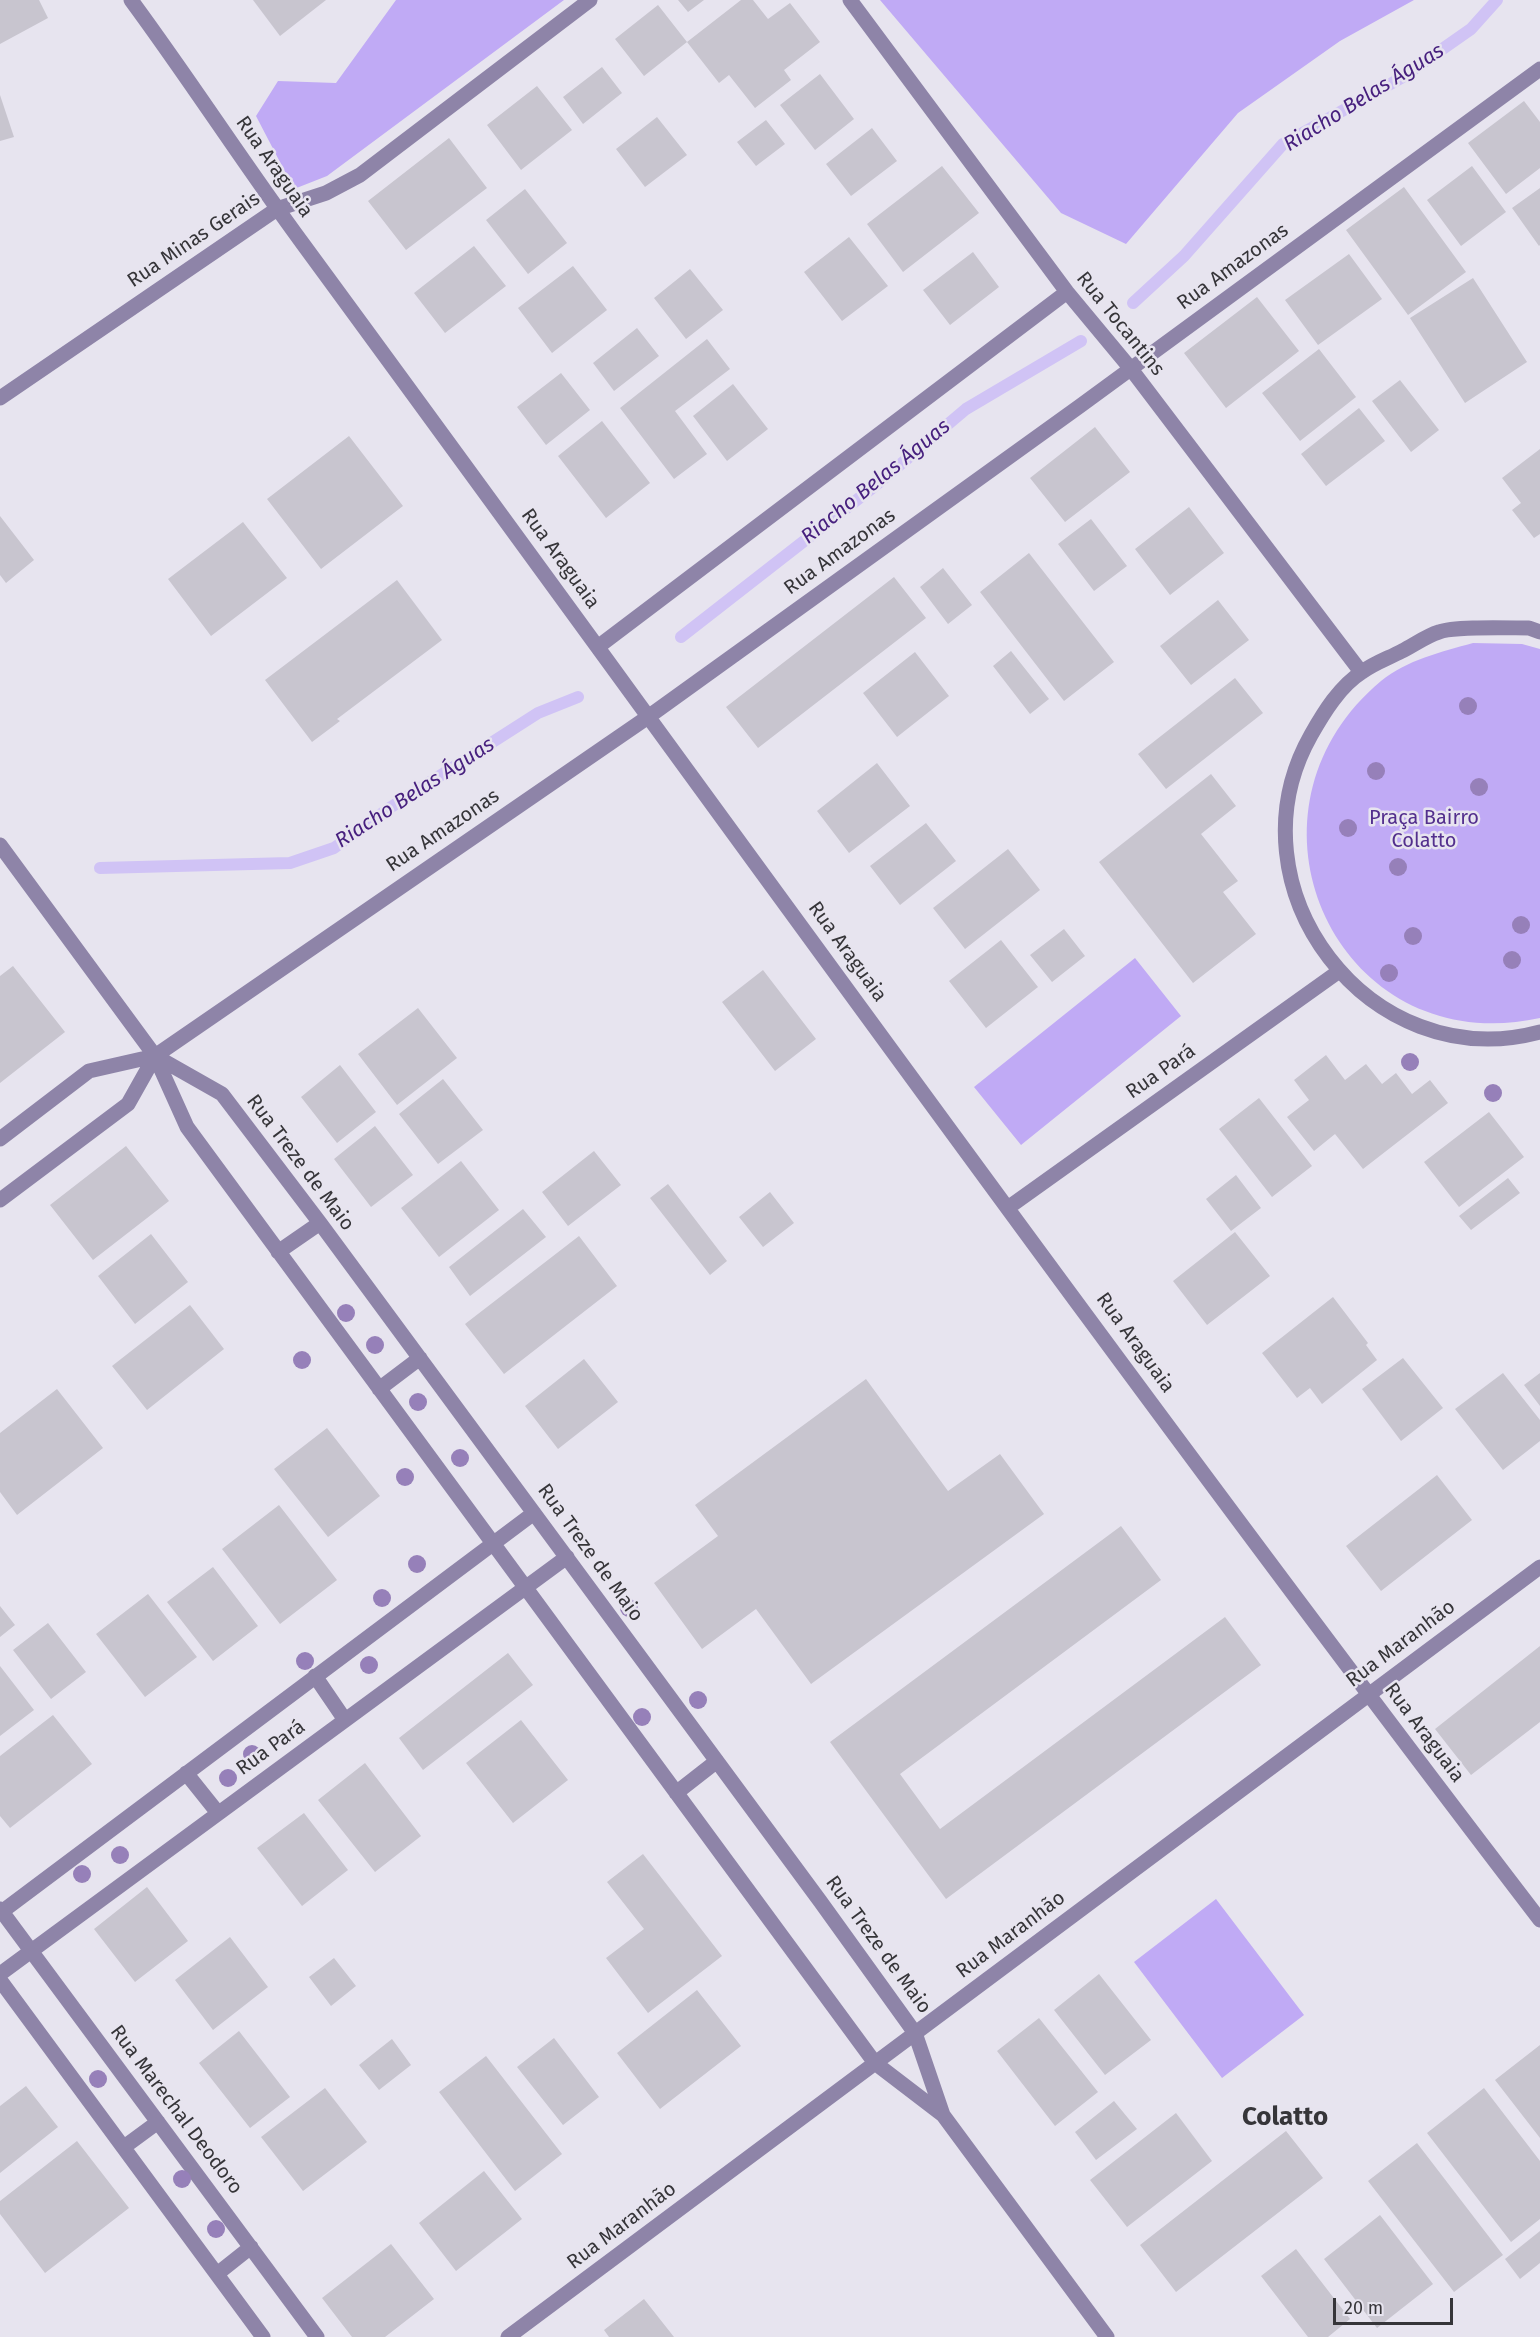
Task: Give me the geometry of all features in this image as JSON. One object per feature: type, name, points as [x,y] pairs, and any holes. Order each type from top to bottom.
[{"type":"street","name":"Rua Araguaia","points":[[131,0],[277,209],[599,646],[648,717],[1368,1695],[1540,1920]]},
{"type":"street","name":"Rua Minas Gerais","points":[[0,398],[277,209],[326,194],[360,175],[590,0]]},
{"type":"street","name":"Rua Tocantins","points":[[850,0],[1067,292],[1131,369],[1361,672]]},
{"type":"street","name":"Rua Amazonas","points":[[0,1139],[89,1071],[155,1056],[648,717],[1131,369],[1540,69]]},
{"type":"street","points":[[599,646],[1067,292]]},
{"type":"street","points":[[1540,632],[1529,628],[1440,631],[1361,672],[1326,709],[1300,754],[1287,803],[1286,855],[1297,905],[1338,972],[1375,1004],[1417,1026],[1465,1038],[1518,1038],[1540,1032]]},
{"type":"street","name":"Rua Treze de Maio","points":[[0,845],[155,1056],[187,1127],[875,2063],[943,2115],[1107,2337]]},
{"type":"street","name":"Rua Pará","points":[[1009,1207],[1338,972]]},
{"type":"street","name":"Rua Amazonas","points":[[0,1200],[128,1104],[155,1056]]},
{"type":"street","name":"Rua Treze de Maio","points":[[155,1056],[222,1094],[320,1223],[915,2033],[943,2115]]},
{"type":"street","points":[[278,1252],[320,1223]]},
{"type":"street","points":[[379,1389],[420,1358]]},
{"type":"street","name":"Rua Pará","points":[[1,1911],[492,1542],[534,1513]]},
{"type":"street","name":"Rua Pará","points":[[0,1974],[567,1557]]},
{"type":"street","name":"Rua Maranhão","points":[[508,2337],[1540,1567]]},
{"type":"street","points":[[315,1676],[345,1720]]},
{"type":"street","points":[[676,1793],[717,1761]]},
{"type":"street","points":[[186,1773],[219,1813]]},
{"type":"street","name":"Rua Marechal Deodoro","points":[[1,1911],[317,2337]]},
{"type":"street","points":[[0,1980],[263,2337]]},
{"type":"street","points":[[124,2147],[158,2122]]},
{"type":"street","points":[[217,2274],[252,2247]]},
{"type":"green space","points":[[396,0],[564,0],[327,176],[294,189],[256,116],[278,81],[336,83]]},
{"type":"green space","points":[[880,0],[1414,0],[1340,41],[1238,113],[1126,244],[1061,213]]},
{"type":"green space","name":"Praça Bairro Colatto","points":[[1473,643],[1522,644],[1540,649],[1540,1018],[1468,1022],[1407,1003],[1359,966],[1325,916],[1308,858],[1311,796],[1334,735],[1381,681],[1391,674],[1425,658]]},
{"type":"green space","points":[[1135,958],[1181,1016],[1021,1145],[974,1087]]},
{"type":"green space","points":[[1216,1899],[1304,2015],[1222,2078],[1134,1962]]},
{"type":"building","points":[[0,0],[39,0],[48,18],[0,44]]},
{"type":"building","points":[[253,0],[326,0],[280,36]]},
{"type":"building","points":[[678,0],[704,0],[688,12]]},
{"type":"building","points":[[741,0],[753,0],[768,19],[790,3],[820,42],[784,70],[791,80],[755,108],[729,75],[719,83],[687,42]]},
{"type":"building","points":[[658,5],[687,42],[644,76],[615,39]]},
{"type":"building","points":[[602,67],[622,93],[583,124],[563,97]]},
{"type":"building","points":[[820,74],[854,119],[815,150],[780,105]]},
{"type":"building","points":[[537,86],[572,130],[521,170],[487,125]]},
{"type":"building","points":[[0,95],[14,137],[0,141]]},
{"type":"building","points":[[1524,101],[1540,122],[1540,168],[1506,194],[1468,143]]},
{"type":"building","points":[[657,117],[687,155],[645,187],[616,149]]},
{"type":"building","points":[[766,120],[785,144],[756,166],[737,142]]},
{"type":"building","points":[[872,128],[897,161],[851,196],[826,164]]},
{"type":"building","points":[[449,138],[487,188],[406,250],[368,201]]},
{"type":"building","points":[[942,166],[979,213],[903,272],[867,224]]},
{"type":"building","points":[[1472,166],[1506,212],[1461,246],[1427,200]]},
{"type":"building","points":[[1404,187],[1466,272],[1408,315],[1346,230]]},
{"type":"building","points":[[1540,188],[1540,245],[1539,246],[1512,208]]},
{"type":"building","points":[[525,189],[567,243],[528,274],[486,220]]},
{"type":"building","points":[[849,237],[888,286],[842,321],[804,272]]},
{"type":"building","points":[[474,246],[506,286],[445,333],[414,293]]},
{"type":"building","points":[[973,252],[999,287],[950,325],[923,290]]},
{"type":"building","points":[[1349,254],[1382,299],[1318,345],[1285,300]]},
{"type":"building","points":[[573,266],[607,310],[552,353],[518,308]]},
{"type":"building","points":[[690,269],[723,310],[686,339],[654,298]]},
{"type":"building","points":[[1473,278],[1527,362],[1465,403],[1410,318]]},
{"type":"building","points":[[1257,297],[1299,351],[1226,408],[1184,353]]},
{"type":"building","points":[[637,328],[659,356],[614,391],[593,363]]},
{"type":"building","points":[[707,339],[730,369],[675,411],[707,454],[674,479],[620,408]]},
{"type":"building","points":[[1319,349],[1356,397],[1300,441],[1262,393]]},
{"type":"building","points":[[561,373],[590,410],[546,445],[517,407]]},
{"type":"building","points":[[1400,380],[1439,430],[1411,452],[1372,401]]},
{"type":"building","points":[[733,384],[768,429],[727,461],[693,416]]},
{"type":"building","points":[[1359,408],[1385,441],[1326,486],[1301,454]]},
{"type":"building","points":[[602,421],[650,483],[606,518],[558,456]]},
{"type":"building","points":[[1095,427],[1130,472],[1065,522],[1030,478]]},
{"type":"building","points":[[349,436],[403,506],[321,569],[267,499]]},
{"type":"building","points":[[1540,449],[1540,534],[1534,538],[1512,510],[1521,503],[1502,478]]},
{"type":"building","points":[[1189,507],[1224,553],[1170,595],[1135,549]]},
{"type":"building","points":[[0,516],[34,560],[6,583],[0,575]]},
{"type":"building","points":[[1091,519],[1127,566],[1094,591],[1058,544]]},
{"type":"building","points":[[243,522],[287,578],[211,636],[168,579]]},
{"type":"building","points":[[1029,553],[1114,662],[1064,701],[980,592]]},
{"type":"building","points":[[943,568],[972,605],[948,624],[920,587]]},
{"type":"building","points":[[894,577],[926,618],[758,748],[726,707]]},
{"type":"building","points":[[397,580],[442,640],[337,719],[340,721],[312,742],[265,680]]},
{"type":"building","points":[[1218,600],[1249,640],[1191,685],[1160,646]]},
{"type":"building","points":[[1011,651],[1049,699],[1030,714],[993,666]]},
{"type":"building","points":[[915,652],[949,696],[897,737],[863,693]]},
{"type":"building","points":[[1235,678],[1263,713],[1166,789],[1138,754]]},
{"type":"building","points":[[877,763],[910,806],[849,853],[817,811]]},
{"type":"building","points":[[1211,774],[1236,806],[1201,834],[1238,881],[1223,892],[1256,934],[1193,983],[1099,862]]},
{"type":"building","points":[[926,823],[956,861],[900,905],[870,866]]},
{"type":"building","points":[[1008,849],[1040,890],[965,949],[933,908]]},
{"type":"building","points":[[1064,929],[1085,956],[1052,982],[1030,955]]},
{"type":"building","points":[[1001,940],[1038,987],[986,1028],[949,981]]},
{"type":"building","points":[[13,966],[65,1032],[0,1083],[0,976]]},
{"type":"building","points":[[763,970],[816,1039],[775,1071],[722,1002]]},
{"type":"building","points":[[418,1008],[457,1058],[397,1105],[358,1054]]},
{"type":"building","points":[[1326,1055],[1345,1080],[1366,1064],[1382,1084],[1396,1073],[1412,1094],[1430,1080],[1448,1103],[1363,1169],[1335,1134],[1314,1151],[1287,1117],[1309,1100],[1294,1080]]},
{"type":"building","points":[[340,1065],[376,1112],[337,1143],[301,1097]]},
{"type":"building","points":[[443,1079],[483,1130],[438,1164],[399,1114]]},
{"type":"building","points":[[1259,1098],[1312,1166],[1272,1197],[1219,1129]]},
{"type":"building","points":[[1489,1112],[1524,1157],[1459,1207],[1424,1162]]},
{"type":"building","points":[[375,1126],[413,1175],[371,1207],[334,1159]]},
{"type":"building","points":[[126,1146],[169,1201],[93,1260],[50,1205]]},
{"type":"building","points":[[594,1151],[621,1185],[568,1226],[542,1192]]},
{"type":"building","points":[[461,1161],[499,1210],[439,1257],[401,1208]]},
{"type":"building","points":[[1236,1175],[1261,1208],[1231,1231],[1206,1199]]},
{"type":"building","points":[[1508,1178],[1520,1193],[1471,1230],[1459,1216]]},
{"type":"building","points":[[668,1184],[727,1261],[710,1275],[650,1198]]},
{"type":"building","points":[[770,1192],[794,1223],[763,1247],[739,1217]]},
{"type":"building","points":[[523,1209],[546,1237],[470,1296],[449,1267]]},
{"type":"building","points":[[1235,1232],[1270,1276],[1207,1325],[1173,1281]]},
{"type":"building","points":[[151,1234],[188,1282],[135,1324],[98,1276]]},
{"type":"building","points":[[579,1236],[617,1286],[504,1374],[465,1324]]},
{"type":"building","points":[[1333,1297],[1368,1343],[1366,1345],[1377,1360],[1322,1404],[1310,1388],[1297,1398],[1262,1353]]},
{"type":"building","points":[[190,1305],[224,1349],[147,1410],[112,1366]]},
{"type":"building","points":[[1403,1358],[1443,1408],[1401,1441],[1362,1389]]},
{"type":"building","points":[[584,1359],[618,1402],[558,1449],[525,1406]]},
{"type":"building","points":[[1503,1373],[1540,1420],[1540,1441],[1503,1470],[1455,1409]]},
{"type":"building","points":[[1540,1373],[1540,1406],[1524,1385]]},
{"type":"building","points":[[866,1379],[948,1491],[1000,1454],[1044,1514],[811,1684],[756,1609],[702,1649],[654,1583],[718,1536],[695,1505]]},
{"type":"building","points":[[57,1389],[103,1448],[17,1515],[0,1492],[0,1433]]},
{"type":"building","points":[[327,1428],[380,1496],[328,1537],[274,1469]]},
{"type":"building","points":[[1437,1475],[1472,1520],[1381,1591],[1346,1546]]},
{"type":"building","points":[[279,1505],[337,1580],[280,1624],[222,1549]]},
{"type":"building","points":[[1121,1526],[1161,1580],[900,1774],[940,1829],[1225,1617],[1261,1665],[946,1899],[830,1742]]},
{"type":"building","points":[[213,1567],[258,1626],[213,1661],[167,1602]]},
{"type":"building","points":[[148,1594],[197,1657],[145,1697],[96,1634]]},
{"type":"building","points":[[0,1606],[15,1625],[0,1637]]},
{"type":"building","points":[[48,1623],[86,1672],[51,1699],[13,1650]]},
{"type":"building","points":[[1540,1646],[1540,1722],[1471,1775],[1435,1729]]},
{"type":"building","points":[[508,1653],[533,1685],[423,1770],[399,1738]]},
{"type":"building","points":[[0,1666],[34,1710],[0,1736]]},
{"type":"building","points":[[53,1715],[92,1764],[10,1828],[0,1816],[0,1756]]},
{"type":"building","points":[[521,1720],[568,1780],[513,1823],[466,1763]]},
{"type":"building","points":[[365,1763],[421,1836],[375,1872],[318,1800]]},
{"type":"building","points":[[304,1813],[348,1870],[302,1906],[257,1848]]},
{"type":"building","points":[[643,1854],[722,1956],[648,2013],[606,1958],[644,1929],[607,1882]]},
{"type":"building","points":[[147,1887],[188,1941],[135,1982],[94,1929]]},
{"type":"building","points":[[230,1937],[268,1987],[213,2030],[175,1980]]},
{"type":"building","points":[[334,1958],[356,1986],[331,2006],[309,1977]]},
{"type":"building","points":[[1099,1974],[1151,2040],[1105,2075],[1054,2010]]},
{"type":"building","points":[[697,1990],[741,2046],[660,2109],[617,2053]]},
{"type":"building","points":[[1039,2018],[1098,2092],[1055,2126],[997,2051]]},
{"type":"building","points":[[239,2031],[290,2097],[250,2128],[199,2063]]},
{"type":"building","points":[[554,2038],[599,2097],[563,2125],[517,2067]]},
{"type":"building","points":[[392,2039],[411,2065],[379,2090],[359,2065]]},
{"type":"building","points":[[1540,2045],[1540,2138],[1495,2080]]},
{"type":"building","points":[[486,2056],[562,2154],[515,2191],[439,2092]]},
{"type":"building","points":[[26,2086],[58,2127],[0,2173],[0,2106]]},
{"type":"building","points":[[325,2088],[367,2142],[303,2191],[261,2137]]},
{"type":"building","points":[[1484,2088],[1540,2161],[1540,2219],[1511,2242],[1427,2133]]},
{"type":"building","points":[[1114,2101],[1137,2129],[1096,2160],[1075,2132]]},
{"type":"building","points":[[1176,2113],[1212,2161],[1127,2227],[1090,2180]]},
{"type":"building","points":[[1286,2131],[1323,2178],[1176,2292],[1140,2245]]},
{"type":"building","points":[[77,2141],[129,2208],[45,2273],[0,2214],[0,2201]]},
{"type":"building","points":[[1417,2143],[1503,2255],[1454,2292],[1368,2181]]},
{"type":"building","points":[[484,2171],[522,2219],[456,2271],[419,2223]]},
{"type":"building","points":[[1380,2215],[1433,2284],[1377,2328],[1324,2259]]},
{"type":"building","points":[[1540,2231],[1540,2263],[1520,2279],[1505,2259]]},
{"type":"building","points":[[391,2244],[434,2299],[385,2337],[352,2337],[322,2298]]},
{"type":"building","points":[[1296,2249],[1350,2319],[1328,2337],[1308,2337],[1261,2276]]},
{"type":"building","points":[[644,2299],[674,2337],[609,2337],[604,2330]]},
{"type":"waterway","name":"Riacho Belas Águas","points":[[1133,303],[1184,256],[1283,144],[1401,78],[1471,29],[1497,0]]},
{"type":"waterway","name":"Riacho Belas Águas","points":[[681,637],[876,485],[966,409],[1081,341]]},
{"type":"waterway","name":"Riacho Belas Águas","points":[[100,868],[290,863],[334,848],[388,809],[538,713],[578,697]]},
{"type":"district","name":"Colatto","points":[[1285,2118]]}]
